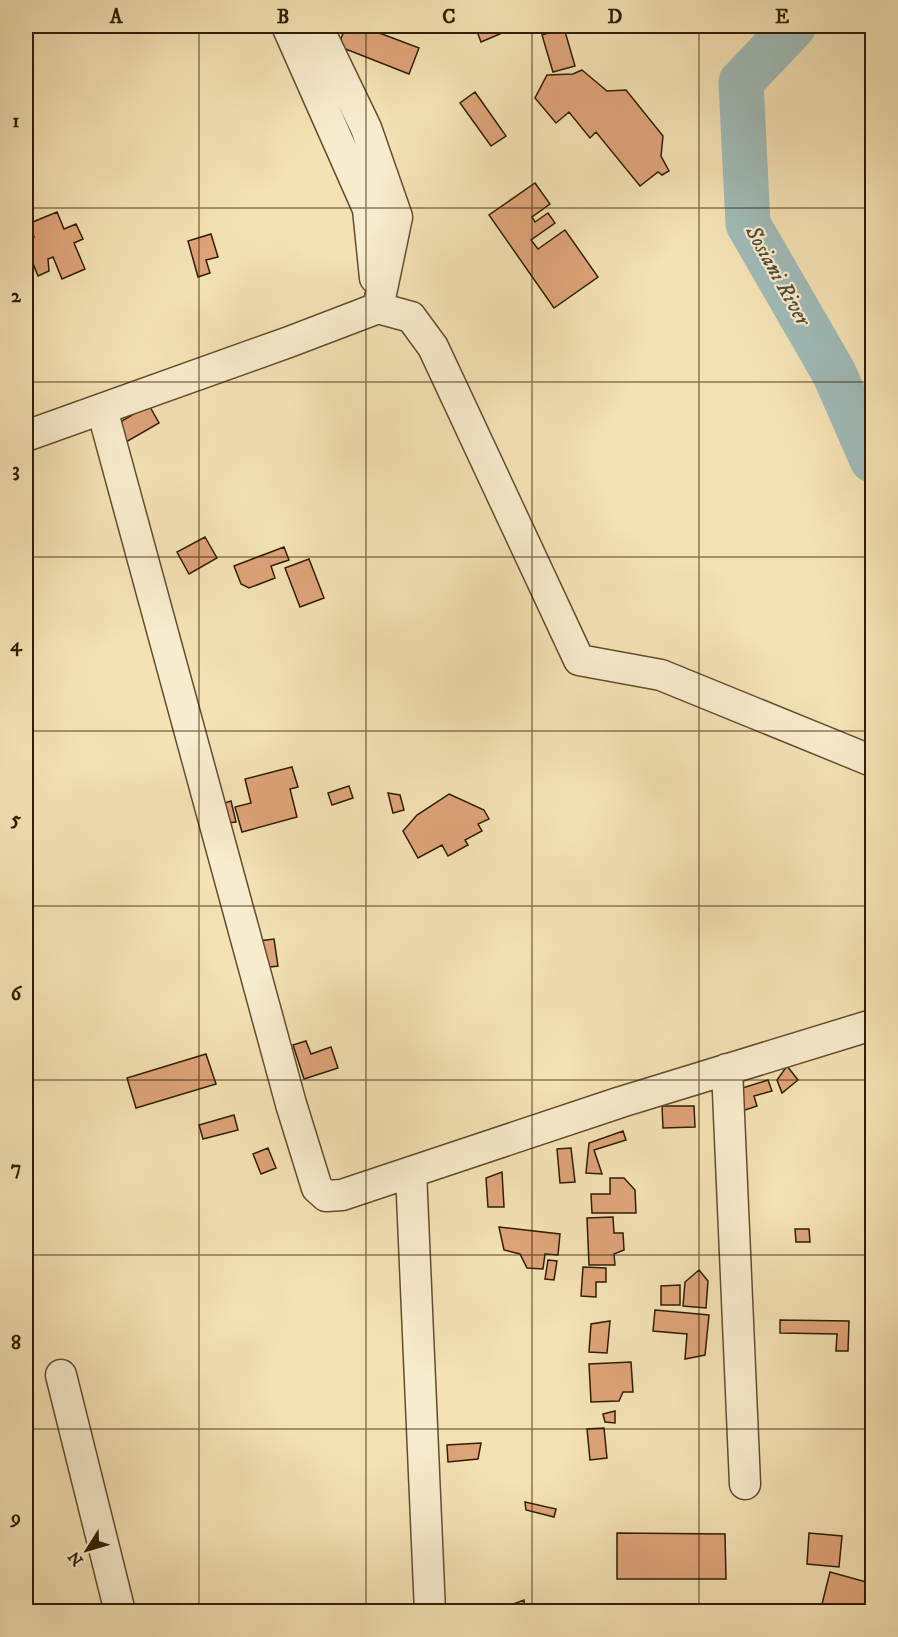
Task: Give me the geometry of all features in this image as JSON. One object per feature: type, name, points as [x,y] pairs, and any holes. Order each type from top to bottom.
[{"type":"street","points":[[288,26],[368,208],[378,308]]},
{"type":"street","points":[[317,26],[366,128],[397,218],[378,308]]},
{"type":"street","points":[[26,436],[378,308],[411,317],[433,347],[579,660],[661,675],[873,762]]},
{"type":"street","points":[[102,409],[291,1104],[317,1188],[326,1196],[342,1195],[610,1105],[873,1025]]},
{"type":"street","points":[[727,1069],[745,1484]]},
{"type":"street","points":[[411,1172],[430,1611]]},
{"type":"street","points":[[61,1375],[120,1611]]},
{"type":"building","points":[[346,26],[361,26],[419,48],[409,74],[338,46]]},
{"type":"building","points":[[475,26],[499,26],[502,33],[481,42]]},
{"type":"building","points":[[564,28],[575,66],[553,72],[542,35]]},
{"type":"building","points":[[582,70],[607,91],[626,90],[663,136],[661,156],[669,171],[662,175],[658,172],[640,186],[596,132],[590,138],[569,112],[556,123],[535,98],[547,75],[573,74]]},
{"type":"building","points":[[475,92],[506,136],[491,146],[460,103]]},
{"type":"building","points":[[535,183],[550,204],[532,217],[535,222],[548,213],[555,223],[531,240],[538,249],[565,230],[598,277],[554,308],[489,215]]},
{"type":"building","points":[[57,212],[64,229],[76,224],[83,239],[74,243],[85,269],[62,279],[53,257],[48,259],[49,271],[38,276],[26,246],[26,241],[34,237],[28,224]]},
{"type":"building","points":[[211,234],[218,257],[206,260],[210,273],[198,277],[188,241]]},
{"type":"building","points":[[149,405],[159,423],[126,442],[115,425]]},
{"type":"building","points":[[205,537],[217,558],[189,574],[177,552]]},
{"type":"building","points":[[284,547],[289,560],[271,566],[275,578],[249,588],[241,584],[234,566]]},
{"type":"building","points":[[309,559],[324,598],[300,607],[285,568]]},
{"type":"building","points":[[292,767],[298,787],[290,789],[297,817],[242,832],[235,807],[251,803],[245,779]]},
{"type":"building","points":[[349,786],[353,798],[332,805],[328,793]]},
{"type":"building","points":[[388,793],[400,795],[404,810],[393,813]]},
{"type":"building","points":[[449,794],[484,810],[489,819],[478,824],[482,831],[465,840],[468,845],[448,856],[442,845],[418,858],[403,831],[417,815]]},
{"type":"building","points":[[231,801],[236,822],[226,823],[221,804]]},
{"type":"building","points":[[274,939],[278,966],[262,968],[258,941]]},
{"type":"building","points":[[306,1041],[311,1054],[331,1047],[338,1068],[304,1079],[293,1045]]},
{"type":"building","points":[[206,1054],[216,1084],[136,1108],[127,1078]]},
{"type":"building","points":[[787,1066],[798,1080],[782,1093],[777,1080]]},
{"type":"building","points":[[768,1080],[772,1091],[754,1096],[757,1106],[742,1111],[736,1090]]},
{"type":"building","points":[[662,1106],[694,1106],[695,1127],[663,1128]]},
{"type":"building","points":[[234,1115],[238,1130],[203,1139],[199,1125]]},
{"type":"building","points":[[623,1131],[626,1140],[594,1150],[602,1174],[586,1173],[589,1143]]},
{"type":"building","points":[[268,1148],[276,1168],[261,1174],[253,1154]]},
{"type":"building","points":[[571,1148],[575,1182],[560,1183],[557,1149]]},
{"type":"building","points":[[502,1172],[504,1207],[488,1207],[486,1178]]},
{"type":"building","points":[[610,1178],[624,1178],[635,1190],[636,1213],[592,1213],[591,1194],[610,1194]]},
{"type":"building","points":[[613,1217],[614,1233],[623,1233],[624,1250],[614,1254],[615,1265],[589,1265],[587,1218]]},
{"type":"building","points":[[499,1227],[560,1234],[558,1255],[545,1254],[543,1269],[527,1268],[520,1254],[504,1250]]},
{"type":"building","points":[[795,1229],[809,1229],[810,1242],[796,1242]]},
{"type":"building","points":[[548,1260],[557,1261],[554,1280],[545,1279]]},
{"type":"building","points":[[583,1267],[606,1268],[606,1282],[596,1282],[596,1297],[581,1296]]},
{"type":"building","points":[[699,1270],[708,1281],[706,1308],[683,1306],[685,1282]]},
{"type":"building","points":[[680,1285],[680,1305],[661,1305],[661,1286]]},
{"type":"building","points":[[655,1310],[709,1315],[705,1355],[685,1359],[687,1334],[653,1331]]},
{"type":"building","points":[[780,1320],[849,1321],[848,1351],[836,1351],[837,1334],[780,1333]]},
{"type":"building","points":[[610,1321],[607,1353],[589,1352],[591,1324]]},
{"type":"building","points":[[631,1362],[633,1392],[623,1392],[619,1401],[591,1402],[589,1364]]},
{"type":"building","points":[[615,1411],[615,1423],[605,1422],[603,1414]]},
{"type":"building","points":[[604,1428],[607,1458],[590,1460],[587,1429]]},
{"type":"building","points":[[481,1443],[478,1459],[448,1462],[447,1445]]},
{"type":"building","points":[[525,1502],[556,1509],[554,1517],[526,1510]]},
{"type":"building","points":[[617,1533],[725,1534],[726,1579],[617,1579]]},
{"type":"building","points":[[809,1533],[842,1536],[839,1567],[807,1564]]},
{"type":"building","points":[[830,1572],[870,1583],[863,1612],[820,1612]]},
{"type":"building","points":[[524,1600],[525,1612],[513,1612],[513,1604]]},
{"type":"waterway","name":"Sosiani River","points":[[794,26],[741,82],[748,224],[834,373],[872,460]]}]
